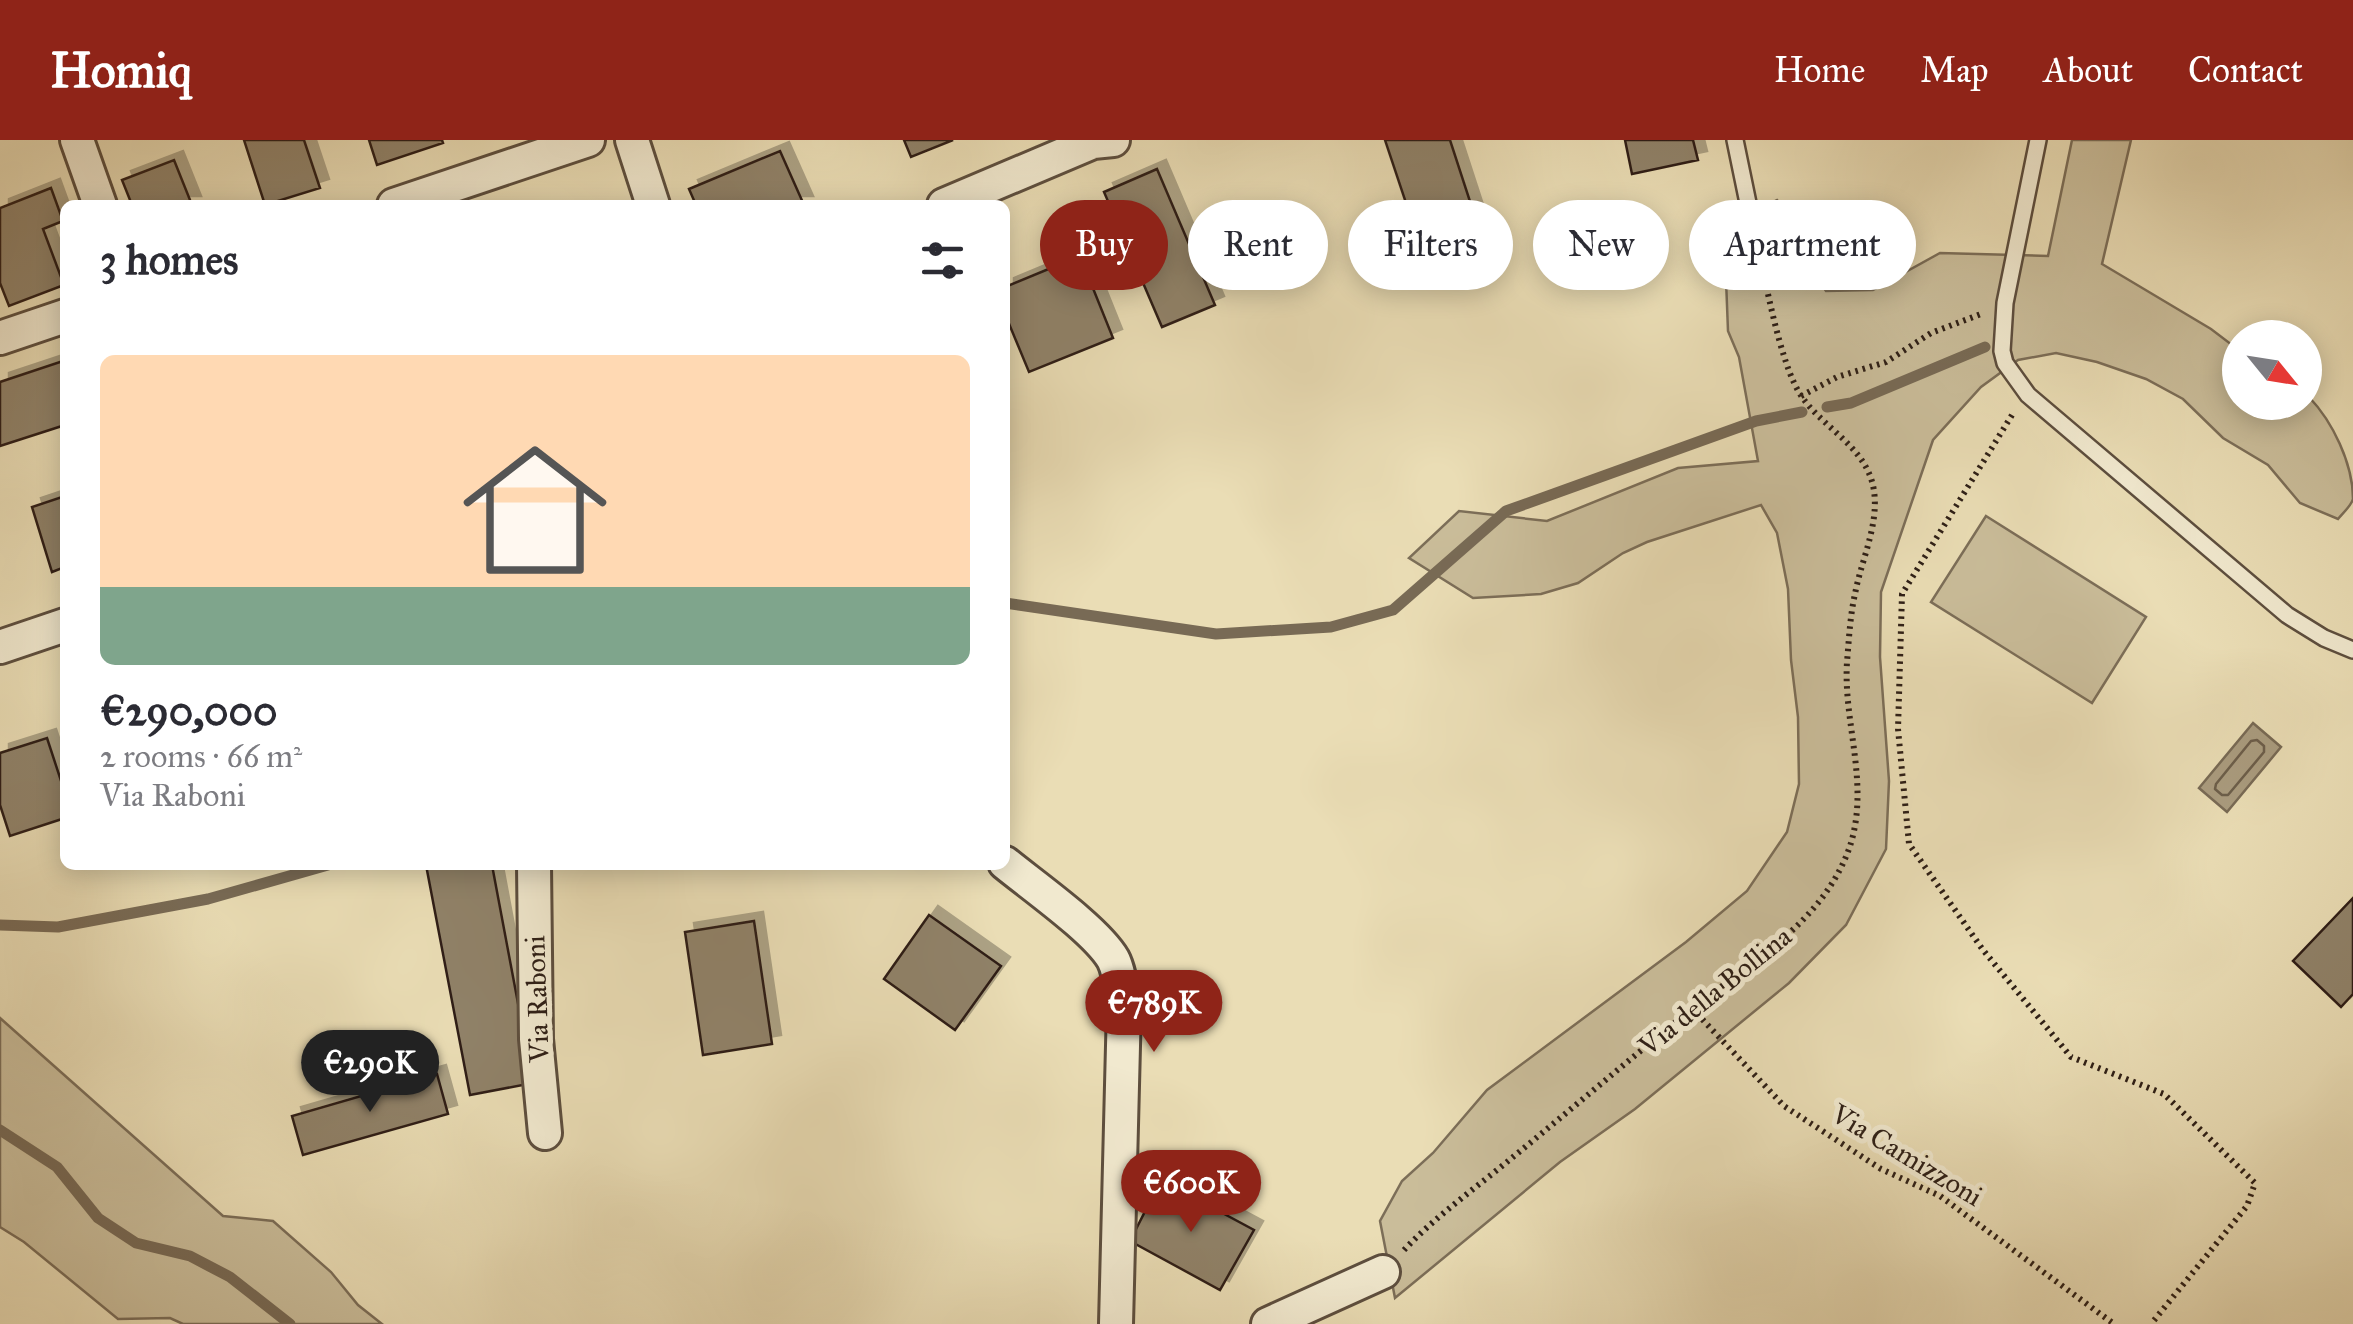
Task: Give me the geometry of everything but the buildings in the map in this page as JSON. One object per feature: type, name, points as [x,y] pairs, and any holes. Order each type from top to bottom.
[{"type":"street","points":[[76,140],[98,200]]},
{"type":"street","points":[[409,200],[588,140]]},
{"type":"street","points":[[632,140],[650,200]]},
{"type":"street","points":[[956,200],[1100,141]]},
{"type":"street","points":[[0,338],[60,318]]},
{"type":"street","points":[[0,648],[60,627]]},
{"type":"street","points":[[1010,867],[1089,934],[1113,959],[1118,977],[1124,1006],[1116,1324]]},
{"type":"street","name":"Via Raboni","points":[[534,870],[536,1038],[545,1133]]},
{"type":"street","points":[[1268,1324],[1383,1272]]},
{"type":"lane","points":[[1735,140],[1747,200]]},
{"type":"lane","points":[[2038,140],[2004,303],[2005,363],[2028,395],[2287,615],[2353,650]]},
{"type":"path","name":"Via della Bollina","points":[[1383,1272],[1414,1240],[1694,1007],[1782,943],[1829,884],[1849,848],[1858,763],[1847,700],[1847,664],[1854,595],[1871,530],[1874,490],[1868,469],[1854,450],[1801,396],[1783,350],[1769,290]]},
{"type":"path","points":[[1801,396],[1837,377],[1886,362],[1931,333],[2004,303]]},
{"type":"path","points":[[2028,395],[2004,424],[1902,594],[1898,730],[1910,844],[1982,950],[2071,1058],[2164,1094],[2254,1183],[2247,1206],[2151,1324]]},
{"type":"path","name":"Via Camizzoni","points":[[1694,1007],[1784,1106],[1880,1170],[1940,1196],[2114,1324]]},
{"type":"shaded area","points":[[2072,140],[2131,140],[2102,264],[2222,337],[2222,420],[2322,420],[2322,413],[2345,457],[2352,485],[2350,504],[2338,519],[2300,503],[2268,465],[2223,438],[2183,399],[2146,379],[2097,362],[2056,353],[2018,360],[1981,387],[1933,440],[1881,592],[1880,657],[1889,781],[1886,849],[1846,925],[1789,983],[1635,1109],[1560,1162],[1395,1298],[1380,1221],[1402,1181],[1433,1153],[1487,1090],[1686,942],[1747,891],[1787,832],[1799,784],[1788,589],[1777,533],[1761,505],[1647,542],[1578,583],[1541,594],[1473,598],[1409,558],[1459,511],[1547,521],[1678,468],[1758,461],[1739,357],[1728,331],[1726,290],[1916,290],[1916,266],[1940,253],[2048,256]]},
{"type":"shaded area","points":[[1986,516],[2146,617],[2092,703],[1931,602]]},
{"type":"shaded area","points":[[0,1018],[223,1216],[273,1221],[382,1324],[183,1324],[170,1318],[118,1319],[0,1227]]},
{"type":"water","points":[[2253,723],[2281,747],[2227,812],[2199,788]]},
{"type":"waterway","points":[[1827,407],[1851,403],[1985,347]]},
{"type":"waterway","points":[[1010,604],[1216,634],[1331,627],[1393,610],[1506,511],[1756,421],[1802,412]]},
{"type":"waterway","points":[[0,925],[58,927],[208,899],[310,870]]},
{"type":"waterway","points":[[0,1130],[57,1167],[98,1218],[136,1243],[190,1256],[230,1277],[290,1324]]}]
